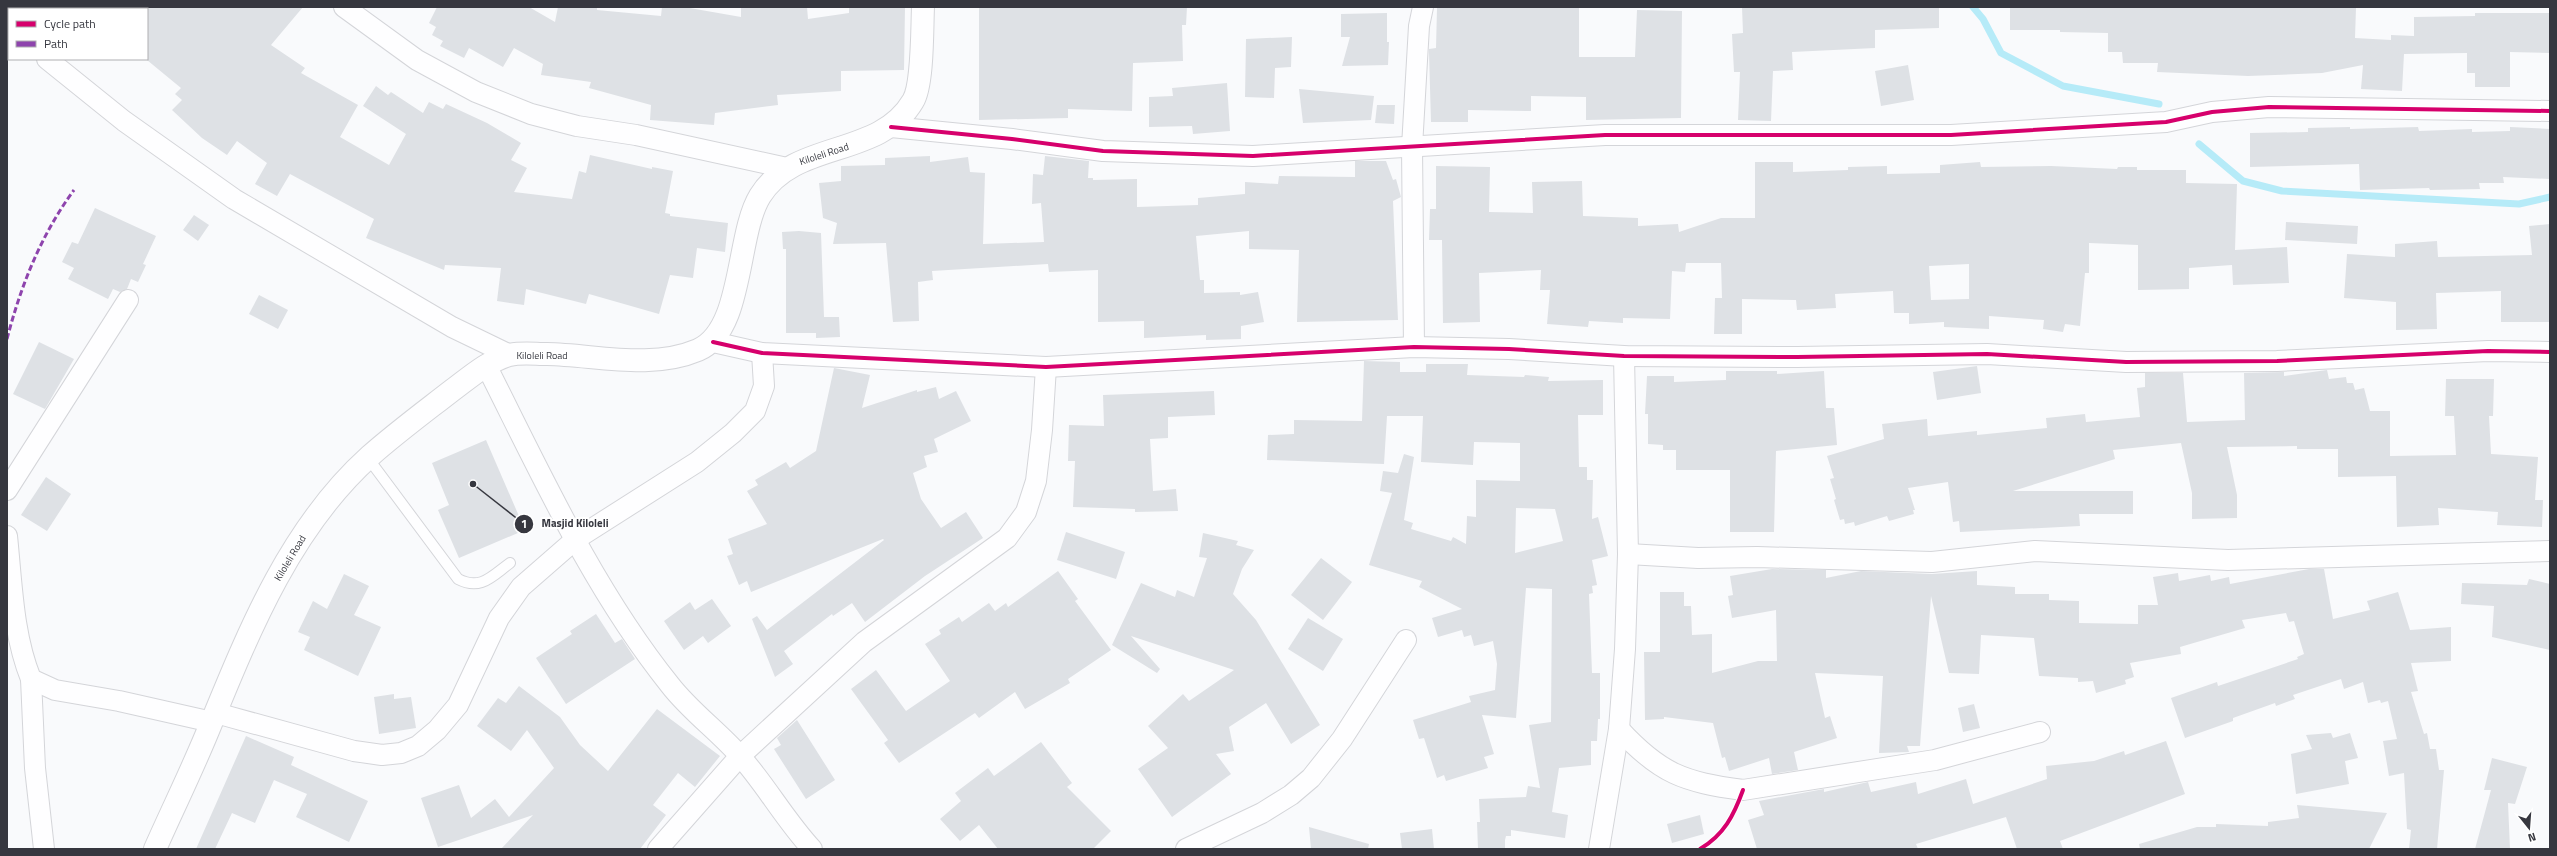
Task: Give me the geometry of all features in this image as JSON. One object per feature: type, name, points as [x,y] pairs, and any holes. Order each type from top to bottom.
[{"type":"main road","name":"Kiloleli Road","points":[[155,849],[265,599],[311,522],[336,489],[401,429],[486,365],[510,355],[560,354],[649,361],[687,354],[712,342],[724,324],[740,270],[750,218],[761,195],[787,168],[801,161],[868,139],[891,127],[914,100],[918,84],[923,7]]},
{"type":"street","points":[[344,7],[417,60],[476,92],[531,114],[577,126],[636,135],[787,168]]},
{"type":"street","points":[[1414,347],[1412,147],[1419,26],[1423,7]]},
{"type":"street","points":[[48,60],[124,121],[234,199],[452,327],[510,355]]},
{"type":"street","points":[[891,127],[1012,139],[1104,151],[1253,156],[1605,135],[1951,136],[2166,122],[2212,112],[2269,107],[2550,111]]},
{"type":"street","points":[[7,490],[128,300]]},
{"type":"street","points":[[712,342],[762,353],[1046,368],[1414,347],[1509,349],[1624,356],[1987,354],[2126,362],[2277,361],[2488,350],[2550,352]]},
{"type":"street","points":[[31,679],[55,690],[214,717],[382,756],[401,753],[418,746],[437,730],[458,705],[499,618],[521,587],[576,539],[697,462],[739,427],[755,411],[764,386],[762,353]]},
{"type":"street","points":[[1599,849],[1619,729],[1628,554],[1624,356]]},
{"type":"street","points":[[486,365],[576,539],[646,654],[671,687],[740,756],[794,830],[812,849]]},
{"type":"street","points":[[658,849],[740,756],[864,642],[1007,538],[1026,512],[1036,481],[1042,430],[1046,368]]},
{"type":"street","points":[[7,536],[23,661],[31,679],[35,768],[44,849]]},
{"type":"street","points":[[1628,554],[1698,558],[1757,557],[1932,562],[2035,551],[2228,560],[2550,552]]},
{"type":"street","points":[[1186,849],[1262,813],[1291,795],[1311,778],[1342,739],[1406,640]]},
{"type":"street","points":[[1619,729],[1646,758],[1662,768],[1711,786],[1743,790],[1935,760],[2040,732]]},
{"type":"lane","points":[[368,458],[458,579],[469,585],[479,584],[510,563]]},
{"type":"building","points":[[303,7],[271,45],[305,68],[301,73],[358,105],[340,137],[389,165],[406,134],[363,106],[376,86],[388,95],[391,92],[423,113],[429,102],[443,109],[446,104],[487,123],[521,143],[511,160],[527,168],[514,192],[572,199],[579,171],[586,173],[590,155],[652,169],[652,167],[673,171],[665,213],[670,214],[670,216],[728,223],[725,252],[697,248],[693,278],[670,275],[659,314],[589,294],[586,304],[526,289],[524,305],[497,301],[501,268],[445,265],[444,270],[366,238],[374,219],[290,174],[277,196],[255,184],[267,163],[237,141],[227,155],[202,138],[172,110],[182,100],[175,94],[181,88],[147,60],[147,8]]},
{"type":"building","points":[[437,7],[529,7],[555,22],[558,7],[597,7],[597,10],[661,16],[662,7],[684,7],[741,17],[741,7],[807,7],[808,19],[849,13],[849,7],[905,7],[904,70],[841,71],[841,91],[777,95],[778,105],[715,113],[714,125],[650,120],[651,105],[589,88],[591,82],[541,75],[543,64],[514,48],[503,67],[469,48],[464,58],[440,46],[443,41],[432,35],[436,27],[429,23]]},
{"type":"building","points":[[979,7],[1187,7],[1186,25],[1182,25],[1183,61],[1133,63],[1132,111],[1068,109],[1068,118],[979,120]]},
{"type":"building","points":[[1742,7],[1939,7],[1939,28],[1875,30],[1875,48],[1792,52],[1793,70],[1773,71],[1771,121],[1738,120],[1740,72],[1734,72],[1732,34],[1743,33]]},
{"type":"building","points":[[2010,7],[2356,8],[2355,38],[2391,40],[2391,35],[2414,36],[2414,17],[2475,16],[2475,13],[2550,13],[2550,53],[2510,52],[2510,87],[2475,87],[2475,73],[2467,73],[2467,53],[2404,54],[2402,91],[2361,89],[2363,65],[2322,73],[2248,76],[2157,72],[2158,63],[2123,63],[2122,52],[2108,52],[2108,33],[2060,32],[2060,30],[2010,30]]},
{"type":"building","points":[[1437,8],[1579,8],[1579,57],[1635,57],[1637,10],[1682,11],[1681,118],[1586,120],[1586,97],[1531,96],[1531,111],[1468,110],[1468,122],[1431,122],[1429,49],[1436,48]]},
{"type":"building","points":[[1387,13],[1387,42],[1389,42],[1388,65],[1342,66],[1350,37],[1341,37],[1341,14]]},
{"type":"building","points":[[1292,37],[1291,67],[1275,68],[1274,98],[1245,97],[1246,39]]},
{"type":"building","points":[[1908,65],[1914,100],[1881,106],[1875,71]]},
{"type":"building","points":[[1227,83],[1230,131],[1193,134],[1192,126],[1149,127],[1149,97],[1173,96],[1172,88]]},
{"type":"building","points":[[1299,89],[1374,96],[1371,120],[1303,123]]},
{"type":"building","points":[[1377,105],[1395,105],[1394,124],[1375,123]]},
{"type":"building","points":[[2350,127],[2350,129],[2418,127],[2419,131],[2472,129],[2472,132],[2510,131],[2510,127],[2550,129],[2550,179],[2503,177],[2504,183],[2479,183],[2480,189],[2430,190],[2429,188],[2360,190],[2359,164],[2250,167],[2250,133],[2308,132],[2308,128]]},
{"type":"building","points":[[930,156],[930,162],[968,157],[970,172],[985,173],[983,244],[1044,242],[1041,203],[1032,204],[1033,174],[1043,175],[1045,156],[1089,161],[1088,178],[1093,178],[1093,180],[1137,179],[1137,207],[1198,205],[1198,198],[1245,194],[1245,182],[1278,184],[1279,176],[1355,177],[1355,161],[1386,161],[1393,180],[1396,179],[1401,197],[1393,201],[1398,320],[1297,322],[1299,250],[1249,249],[1249,231],[1196,236],[1200,280],[1204,280],[1204,293],[1240,292],[1240,295],[1258,292],[1264,322],[1241,326],[1241,339],[1206,340],[1206,335],[1144,338],[1144,321],[1098,322],[1098,270],[1049,272],[1048,264],[932,271],[933,280],[918,282],[919,321],[893,322],[886,243],[833,244],[837,223],[823,218],[819,183],[841,181],[841,166],[885,165],[885,158]]},
{"type":"building","points":[[1755,162],[1793,162],[1793,172],[1848,170],[1848,167],[1887,166],[1887,174],[1940,173],[1940,165],[1980,162],[1981,167],[2051,166],[2117,169],[2118,167],[2137,167],[2137,170],[2186,170],[2186,183],[2237,184],[2235,250],[2287,247],[2289,283],[2233,285],[2232,265],[2189,268],[2189,289],[2138,290],[2138,245],[2089,243],[2089,273],[2085,273],[2080,326],[2065,324],[2063,332],[2043,329],[2044,320],[1989,316],[1989,329],[1944,327],[1944,322],[1909,324],[1909,313],[1894,313],[1893,291],[1835,294],[1836,308],[1797,310],[1796,300],[1742,299],[1742,334],[1714,334],[1715,298],[1722,298],[1721,263],[1686,263],[1685,272],[1672,271],[1670,319],[1623,318],[1623,323],[1589,321],[1588,327],[1547,324],[1550,290],[1540,290],[1541,270],[1479,273],[1480,322],[1443,323],[1442,240],[1429,240],[1430,209],[1436,209],[1436,166],[1490,167],[1489,212],[1533,213],[1532,182],[1582,181],[1583,216],[1638,218],[1638,226],[1678,224],[1679,232],[1721,218],[1755,218]],"holes":[[[1969,264],[1969,299],[1931,300],[1929,266]]]},
{"type":"building","points":[[95,208],[156,236],[143,264],[146,265],[138,282],[131,279],[127,289],[120,292],[113,289],[108,299],[68,279],[74,268],[62,262],[72,242],[78,244]]},
{"type":"building","points":[[194,215],[209,225],[198,241],[183,230]]},
{"type":"building","points":[[2286,222],[2358,226],[2357,244],[2285,240]]},
{"type":"building","points":[[2550,224],[2550,322],[2501,322],[2501,291],[2436,293],[2437,329],[2396,330],[2396,302],[2344,298],[2347,254],[2395,257],[2395,244],[2437,241],[2438,257],[2532,255],[2529,226]]},
{"type":"building","points":[[799,231],[821,233],[824,317],[839,317],[840,337],[816,338],[816,333],[786,333],[786,249],[783,249],[782,232]]},
{"type":"building","points":[[259,295],[288,310],[278,329],[249,314]]},
{"type":"building","points":[[39,342],[74,359],[45,409],[13,394]]},
{"type":"building","points":[[1364,361],[1400,362],[1400,372],[1426,372],[1426,364],[1468,364],[1467,375],[1524,377],[1525,375],[1549,377],[1548,381],[1603,380],[1603,415],[1578,415],[1579,467],[1587,467],[1587,480],[1593,480],[1592,519],[1598,517],[1608,556],[1592,560],[1597,585],[1592,586],[1593,593],[1589,594],[1592,673],[1600,673],[1600,719],[1598,719],[1597,741],[1591,741],[1591,765],[1559,768],[1552,812],[1568,815],[1565,838],[1511,830],[1511,836],[1506,836],[1505,849],[1478,849],[1477,822],[1480,822],[1479,799],[1526,797],[1528,786],[1540,788],[1529,725],[1551,722],[1552,589],[1526,588],[1516,718],[1482,715],[1494,754],[1484,757],[1488,768],[1446,781],[1444,775],[1437,778],[1424,738],[1419,739],[1413,720],[1471,702],[1469,696],[1495,690],[1497,664],[1493,641],[1474,646],[1471,635],[1464,637],[1462,630],[1438,637],[1432,618],[1462,609],[1419,587],[1422,581],[1369,565],[1392,493],[1380,491],[1383,471],[1398,473],[1404,454],[1414,457],[1404,520],[1413,523],[1411,529],[1451,541],[1453,537],[1466,544],[1467,516],[1476,517],[1476,480],[1520,481],[1520,443],[1474,442],[1473,465],[1421,462],[1423,416],[1387,416],[1384,464],[1267,460],[1268,435],[1294,434],[1294,420],[1362,421]],"holes":[[[1516,508],[1555,509],[1563,541],[1515,553]]]},
{"type":"building","points":[[1977,366],[1981,393],[1937,400],[1933,372]]},
{"type":"building","points":[[834,368],[870,375],[862,408],[917,390],[917,392],[936,387],[939,399],[956,391],[971,421],[934,439],[938,452],[924,456],[927,467],[913,473],[921,499],[941,528],[966,512],[983,538],[925,576],[865,622],[852,603],[833,616],[832,614],[784,651],[793,664],[775,677],[752,619],[757,616],[767,630],[884,540],[883,539],[751,592],[747,581],[739,585],[727,556],[733,554],[728,539],[767,524],[747,491],[758,485],[755,480],[786,462],[790,468],[816,451]]},
{"type":"building","points":[[2327,370],[2329,379],[2346,377],[2347,383],[2353,383],[2355,390],[2364,388],[2370,411],[2390,411],[2390,456],[2456,455],[2454,416],[2445,416],[2446,379],[2494,379],[2493,416],[2489,416],[2491,454],[2538,457],[2535,500],[2543,500],[2542,527],[2497,525],[2498,512],[2438,508],[2439,525],[2397,527],[2396,476],[2338,477],[2338,449],[2297,449],[2297,446],[2227,447],[2237,495],[2237,518],[2192,519],[2192,493],[2181,443],[2113,450],[2115,459],[2013,491],[2133,491],[2133,514],[2079,514],[2080,526],[1960,532],[1959,521],[1953,522],[1948,482],[1908,488],[1915,510],[1913,510],[1914,514],[1889,521],[1887,516],[1855,526],[1854,522],[1845,524],[1844,519],[1840,520],[1834,500],[1836,499],[1830,479],[1834,478],[1827,456],[1884,439],[1882,424],[1927,419],[1928,436],[1977,431],[1977,435],[2047,428],[2046,418],[2085,414],[2086,422],[2140,417],[2137,388],[2145,387],[2145,373],[2183,373],[2187,422],[2245,420],[2244,373],[2284,372],[2284,376]]},
{"type":"building","points":[[1726,371],[1777,371],[1777,374],[1824,371],[1826,408],[1834,408],[1837,445],[1776,451],[1774,532],[1730,532],[1730,470],[1676,470],[1676,450],[1663,450],[1663,445],[1648,444],[1648,414],[1645,414],[1647,376],[1674,376],[1674,382],[1726,380]]},
{"type":"building","points":[[1214,391],[1215,415],[1168,417],[1168,438],[1150,439],[1153,491],[1176,489],[1178,511],[1135,512],[1135,509],[1073,507],[1075,461],[1068,461],[1069,425],[1104,426],[1103,395]]},
{"type":"building","points":[[486,440],[525,530],[459,558],[438,510],[449,505],[432,463]]},
{"type":"building","points":[[46,477],[71,494],[47,531],[21,515]]},
{"type":"building","points":[[1066,532],[1125,552],[1116,579],[1057,560]]},
{"type":"building","points":[[1203,533],[1238,541],[1236,545],[1254,550],[1242,569],[1233,594],[1256,620],[1320,725],[1291,744],[1266,703],[1229,727],[1234,751],[1216,754],[1231,774],[1172,817],[1138,769],[1168,748],[1148,726],[1183,694],[1189,701],[1234,670],[1131,636],[1160,669],[1157,673],[1112,645],[1141,583],[1175,597],[1177,590],[1194,597],[1207,558],[1199,557]]},
{"type":"building","points":[[1321,558],[1352,582],[1323,620],[1291,595]]},
{"type":"building","points":[[1772,569],[1826,570],[1826,578],[1861,571],[1932,574],[1977,571],[1977,585],[2015,587],[2015,594],[2049,594],[2049,600],[2079,601],[2079,623],[2138,624],[2138,605],[2158,605],[2153,577],[2178,573],[2179,581],[2210,575],[2211,581],[2229,577],[2230,584],[2309,569],[2324,569],[2333,619],[2370,610],[2367,601],[2398,592],[2410,630],[2451,627],[2451,661],[2411,663],[2418,691],[2411,692],[2424,734],[2427,733],[2430,749],[2436,749],[2439,770],[2444,770],[2437,849],[2409,849],[2411,830],[2407,829],[2404,773],[2389,776],[2383,741],[2397,739],[2388,701],[2381,703],[2380,700],[2368,703],[2363,682],[2344,689],[2341,679],[2293,695],[2295,699],[2276,706],[2275,703],[2233,718],[2233,721],[2185,738],[2171,698],[2217,682],[2218,686],[2298,659],[2297,657],[2304,654],[2294,621],[2289,622],[2286,613],[2242,620],[2245,628],[2180,647],[2181,654],[2130,663],[2134,677],[2125,680],[2126,684],[2096,693],[2093,681],[2078,682],[2078,678],[2039,676],[2034,638],[1981,635],[1979,674],[1949,673],[1931,596],[1920,746],[1907,746],[1909,752],[1879,753],[1883,676],[1815,673],[1825,718],[1830,716],[1837,738],[1794,752],[1798,770],[1772,774],[1769,758],[1729,771],[1725,757],[1722,758],[1713,723],[1664,717],[1664,719],[1645,720],[1644,652],[1660,652],[1660,592],[1684,592],[1684,606],[1691,606],[1692,635],[1712,634],[1712,673],[1758,661],[1777,661],[1776,610],[1732,618],[1728,596],[1733,595],[1730,576]]},
{"type":"building","points":[[1058,571],[1078,599],[1075,601],[1111,650],[1068,679],[1070,683],[1025,709],[1015,692],[979,718],[975,713],[899,763],[884,743],[888,740],[851,689],[876,670],[906,711],[950,681],[925,644],[941,634],[939,630],[959,617],[962,622],[989,603],[995,611],[1006,603],[1008,607]]},
{"type":"building","points":[[344,574],[369,586],[354,615],[381,627],[358,676],[304,650],[310,637],[298,632],[313,601],[327,609]]},
{"type":"building","points":[[2529,579],[2550,584],[2550,650],[2492,637],[2494,606],[2461,604],[2462,583],[2527,585]]},
{"type":"building","points":[[712,599],[731,626],[708,643],[703,636],[684,650],[664,621],[690,602],[695,610]]},
{"type":"building","points":[[596,614],[615,643],[622,639],[635,659],[566,704],[536,658],[572,634],[570,631]]},
{"type":"building","points":[[1308,618],[1343,639],[1323,671],[1288,649]]},
{"type":"building","points":[[519,686],[560,717],[580,745],[608,771],[657,709],[720,756],[695,787],[678,773],[653,805],[666,815],[640,849],[501,849],[533,815],[438,847],[421,798],[459,785],[471,818],[495,799],[509,817],[554,768],[527,730],[511,751],[477,726],[498,698],[506,703]]},
{"type":"building","points":[[394,694],[394,699],[411,697],[416,728],[379,734],[374,697]]},
{"type":"building","points":[[1974,704],[1980,728],[1963,732],[1958,708]]},
{"type":"building","points":[[797,720],[835,780],[806,799],[774,749],[781,745],[777,738]]},
{"type":"building","points":[[2331,733],[2333,738],[2350,733],[2358,758],[2345,761],[2349,784],[2296,794],[2291,754],[2312,749],[2306,735]]},
{"type":"building","points":[[246,736],[294,757],[291,765],[368,801],[349,842],[296,817],[307,794],[274,780],[255,823],[232,813],[215,849],[196,849]]},
{"type":"building","points":[[2166,741],[2185,794],[2060,841],[2063,849],[2017,849],[2006,817],[1916,844],[1918,849],[1757,849],[1748,820],[1764,815],[1759,801],[1824,789],[1824,792],[1868,782],[1871,792],[1916,782],[1918,794],[1966,779],[1973,804],[2047,779],[2046,766],[2094,761],[2124,751],[2125,755]]},
{"type":"building","points":[[1041,742],[1072,783],[1067,787],[1111,831],[1093,849],[998,849],[979,825],[960,841],[940,819],[961,801],[955,793],[988,768],[994,776]]},
{"type":"building","points":[[2492,758],[2527,767],[2515,804],[2508,803],[2510,849],[2475,849],[2491,790],[2484,790]]},
{"type":"building","points":[[2297,805],[2387,813],[2369,849],[2140,849],[2139,844],[2197,827],[2216,827],[2216,824],[2268,826],[2268,822],[2299,818]]},
{"type":"building","points":[[1700,815],[1704,834],[1672,843],[1667,824]]},
{"type":"building","points":[[1309,827],[1369,844],[1368,849],[1311,849]]},
{"type":"building","points":[[1432,829],[1434,849],[1402,849],[1400,833]]},
{"type":"waterway","points":[[1973,7],[1983,19],[2001,53],[2063,86],[2159,104]]},
{"type":"waterway","points":[[2199,144],[2243,181],[2282,191],[2519,204],[2550,197]]},
{"type":"marked path","points":[[7,339],[19,299],[33,261],[62,207],[74,190]]},
{"type":"cycle path","points":[[891,127],[1012,139],[1103,151],[1253,156],[1605,135],[1951,135],[2166,122],[2212,112],[2269,107],[2550,111]]},
{"type":"cycle path","points":[[713,342],[762,353],[1046,367],[1414,347],[1509,349],[1624,356],[1797,357],[1987,354],[2126,362],[2277,361],[2488,351],[2550,352]]},
{"type":"cycle path","points":[[1700,849],[1722,831],[1732,816],[1743,790]]},
{"type":"place","name":"Masjid Kiloleli","points":[[473,484]]}]
